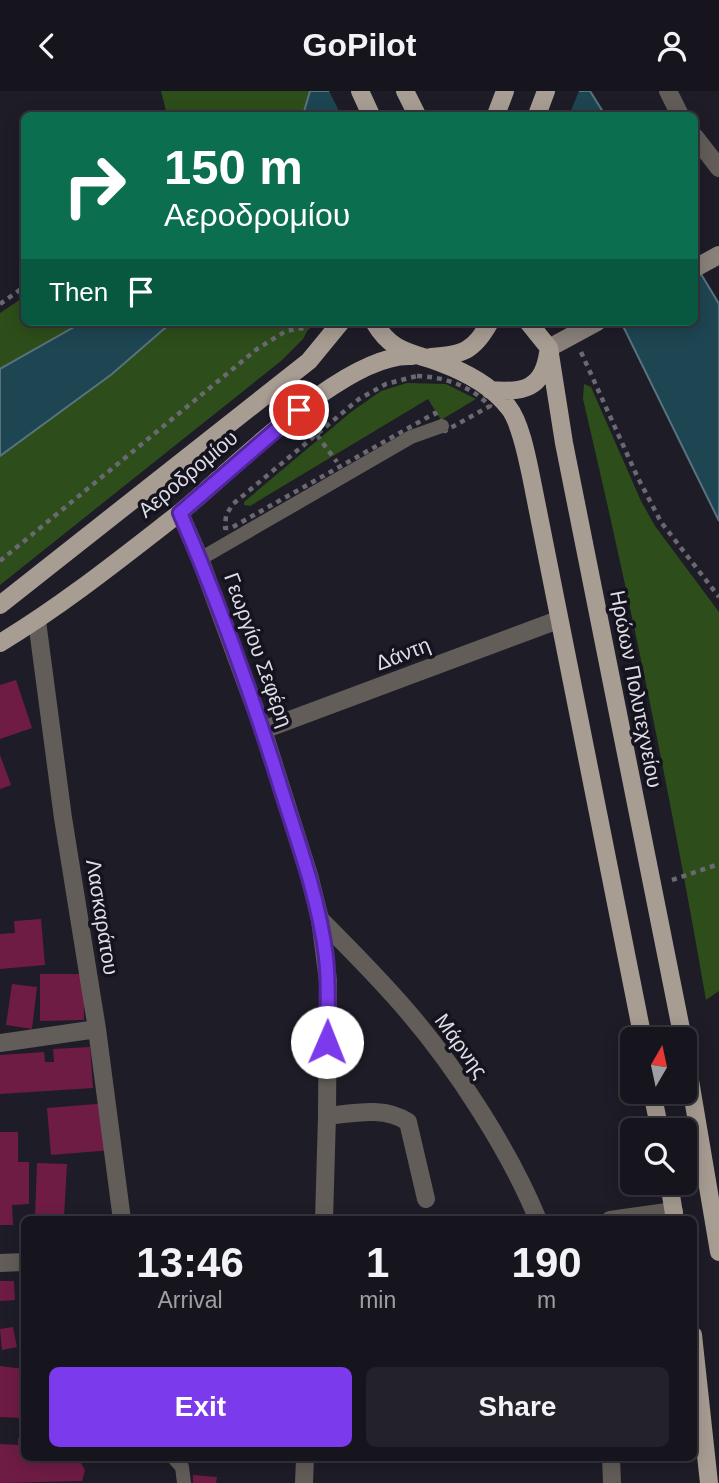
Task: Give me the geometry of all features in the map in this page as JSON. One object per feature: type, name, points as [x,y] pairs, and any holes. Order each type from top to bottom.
[{"type":"main road","points":[[360,91],[370,112]]},
{"type":"main road","points":[[405,91],[416,112]]},
{"type":"main road","points":[[497,112],[505,91]]},
{"type":"main road","points":[[538,112],[546,91]]},
{"type":"main road","points":[[698,266],[719,255]]},
{"type":"main road","name":"Αεροδρομίου","points":[[0,605],[309,361],[338,326]]},
{"type":"main road","points":[[376,326],[393,346],[458,371],[490,390],[511,409],[526,452],[641,1027]]},
{"type":"main road","name":"Αεροδρομίου","points":[[0,643],[74,596],[180,513],[299,410],[379,361],[400,355],[418,357],[463,353],[474,345],[487,326]]},
{"type":"main road","points":[[531,326],[550,348]]},
{"type":"main road","points":[[490,390],[518,390],[534,384],[542,376],[550,348],[589,326]]},
{"type":"main road","name":"Ηρώων Πολυτεχνείου","points":[[550,348],[568,462],[681,1027]]},
{"type":"main road","name":"Ηρώων Πολυτεχνείου","points":[[697,1104],[714,1185],[719,1252]]},
{"type":"main road","points":[[671,1195],[674,1215]]},
{"type":"main road","points":[[697,1372],[709,1483]]},
{"type":"street","points":[[668,91],[678,112]]},
{"type":"street","points":[[698,141],[719,168]]},
{"type":"street","name":"Γεωργίου Σεφέρη","points":[[180,513],[200,559],[263,730],[309,875],[320,919],[328,981],[324,1216]]},
{"type":"street","name":"Δάντη","points":[[263,730],[558,620]]},
{"type":"street","name":"Λασκαράτου","points":[[37,621],[121,1216]]},
{"type":"street","name":"Μάρνης","points":[[320,919],[410,1013],[444,1058],[510,1161],[536,1216]]},
{"type":"street","points":[[0,1043],[97,1029]]},
{"type":"street","points":[[327,1115],[382,1112],[397,1115],[408,1122],[426,1199]]},
{"type":"street","points":[[0,1263],[21,1262]]},
{"type":"street","points":[[304,1483],[305,1461]]},
{"type":"street","points":[[611,1461],[612,1483]]},
{"type":"lane","points":[[200,559],[411,437],[442,426]]},
{"type":"lane","points":[[177,1461],[182,1467],[184,1483]]},
{"type":"path","points":[[0,304],[21,289]]},
{"type":"path","points":[[0,561],[257,349],[286,331],[315,326]]},
{"type":"path","points":[[589,326],[580,346],[584,360],[649,500],[661,522],[719,597]]},
{"type":"path","points":[[417,376],[443,379],[477,393],[489,406],[445,431],[442,426],[435,413],[231,528],[225,528],[226,515],[233,504],[373,390],[403,378],[417,376]]},
{"type":"path","points":[[652,887],[719,864]]},
{"type":"green space","points":[[161,91],[310,91],[304,112],[166,112]]},
{"type":"green space","points":[[21,299],[21,326],[76,326],[0,369],[0,313]]},
{"type":"green space","points":[[167,326],[310,326],[303,339],[281,361],[0,585],[0,456],[112,374]]},
{"type":"green space","points":[[407,383],[446,384],[476,399],[441,420],[428,399],[250,506],[244,505],[244,502],[351,412],[381,391]]},
{"type":"green space","points":[[584,384],[591,387],[641,501],[655,526],[719,612],[719,991],[706,1000],[649,698],[583,399]]},
{"type":"water","points":[[310,91],[379,91],[364,112],[304,112]]},
{"type":"water","points":[[525,91],[590,91],[603,112],[533,112]]},
{"type":"water","points":[[698,269],[719,304],[719,521],[623,326],[698,326]]},
{"type":"water","points":[[76,326],[167,326],[112,374],[0,456],[0,369]]},
{"type":"pier","points":[[329,91],[383,91],[368,112],[340,112]]},
{"type":"pier","points":[[522,91],[579,91],[570,112],[529,112]]},
{"type":"building","points":[[16,680],[32,728],[0,739],[0,685]]},
{"type":"building","points":[[0,755],[11,785],[0,789]]},
{"type":"building","points":[[41,919],[45,965],[0,969],[0,934],[15,933],[14,921]]},
{"type":"building","points":[[40,974],[84,974],[84,1020],[40,1021]]},
{"type":"building","points":[[12,984],[37,987],[32,1029],[6,1025]]},
{"type":"building","points":[[90,1047],[93,1088],[0,1094],[0,1055],[44,1052],[45,1062],[54,1062],[53,1049]]},
{"type":"building","points":[[108,1103],[112,1150],[51,1155],[47,1108]]},
{"type":"building","points":[[0,1132],[18,1132],[18,1162],[29,1162],[29,1204],[12,1205],[13,1225],[0,1225]]},
{"type":"building","points":[[37,1163],[67,1164],[64,1216],[35,1216]]},
{"type":"building","points":[[0,1281],[14,1281],[15,1300],[0,1301]]},
{"type":"building","points":[[13,1327],[17,1347],[2,1350],[0,1329]]},
{"type":"building","points":[[0,1366],[21,1369],[21,1418],[0,1417]]},
{"type":"building","points":[[18,1438],[21,1438],[21,1461],[80,1461],[85,1470],[82,1481],[0,1483],[0,1444],[18,1445]]},
{"type":"building","points":[[193,1475],[217,1477],[216,1483],[193,1483]]},
{"type":"route","points":[[299,410],[180,513],[200,559],[263,730],[309,875],[326,957],[327,1042]]}]
